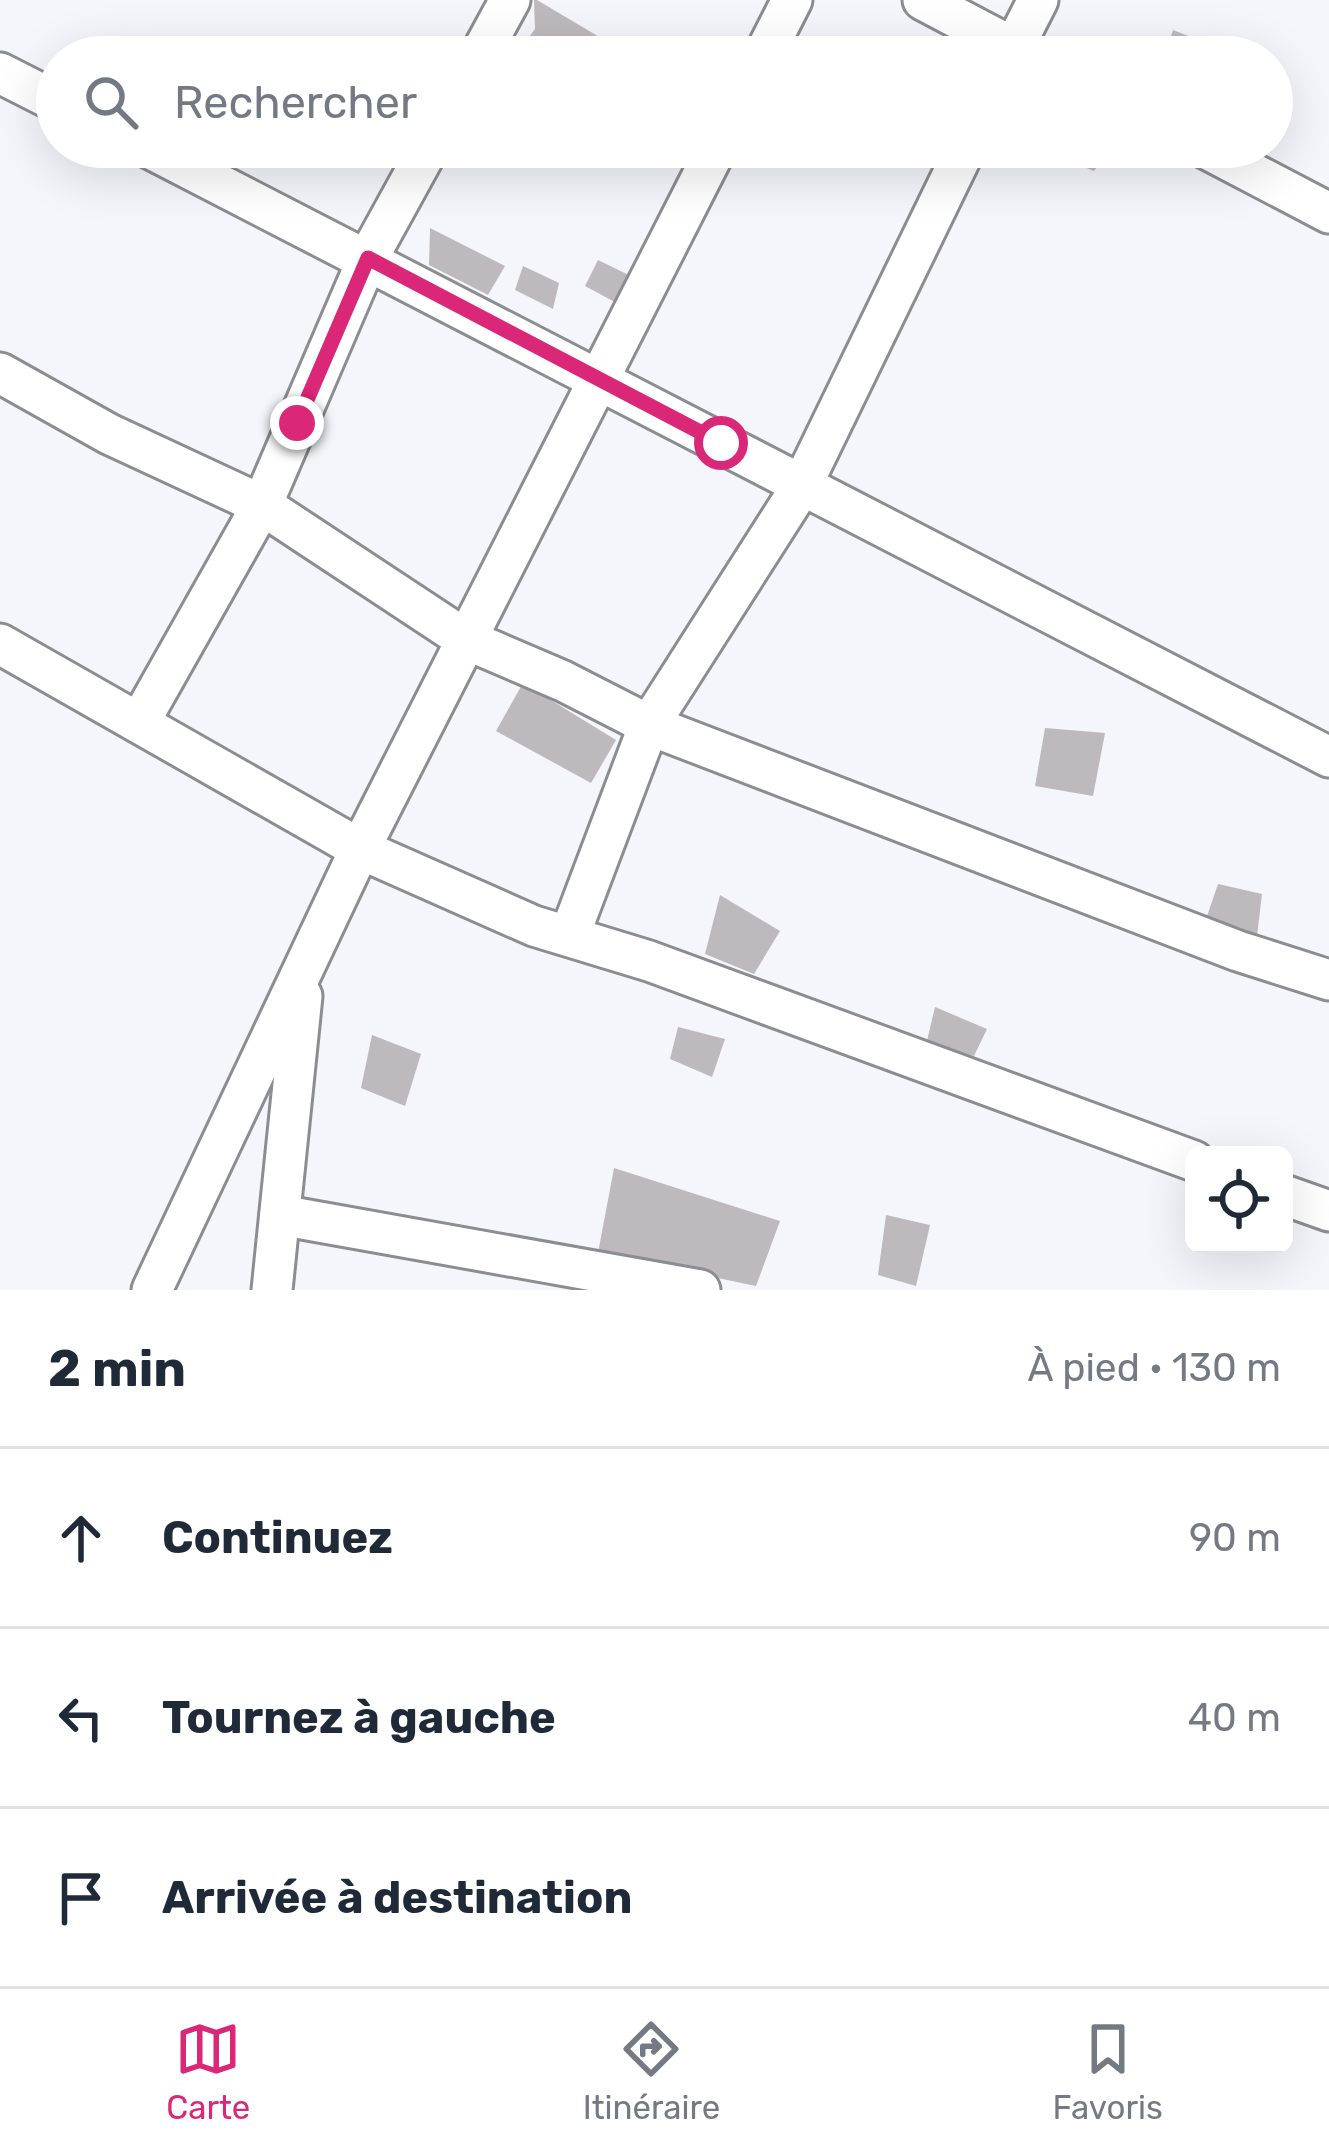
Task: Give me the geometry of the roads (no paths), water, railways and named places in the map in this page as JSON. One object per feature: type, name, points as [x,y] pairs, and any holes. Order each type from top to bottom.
[{"type":"street","points":[[490,36],[510,0]]},
{"type":"street","points":[[774,36],[792,0]]},
{"type":"street","points":[[923,0],[986,36]]},
{"type":"street","points":[[1024,36],[1037,0]]},
{"type":"street","points":[[0,73],[36,91]]},
{"type":"street","points":[[189,168],[1329,757]]},
{"type":"street","points":[[139,723],[262,505],[368,258],[417,168]]},
{"type":"street","points":[[152,1290],[360,849],[706,168]]},
{"type":"street","points":[[571,934],[650,725],[801,487],[955,168]]},
{"type":"street","points":[[1243,168],[1329,213]]},
{"type":"street","points":[[0,373],[109,434],[262,505],[465,639],[650,725],[1238,951],[1329,980]]},
{"type":"street","points":[[0,644],[360,849],[534,926],[571,934],[1185,1158]]},
{"type":"street","points":[[272,1290],[304,966]]},
{"type":"street","points":[[1293,1198],[1329,1211]]},
{"type":"street","points":[[280,1215],[700,1290]]}]
